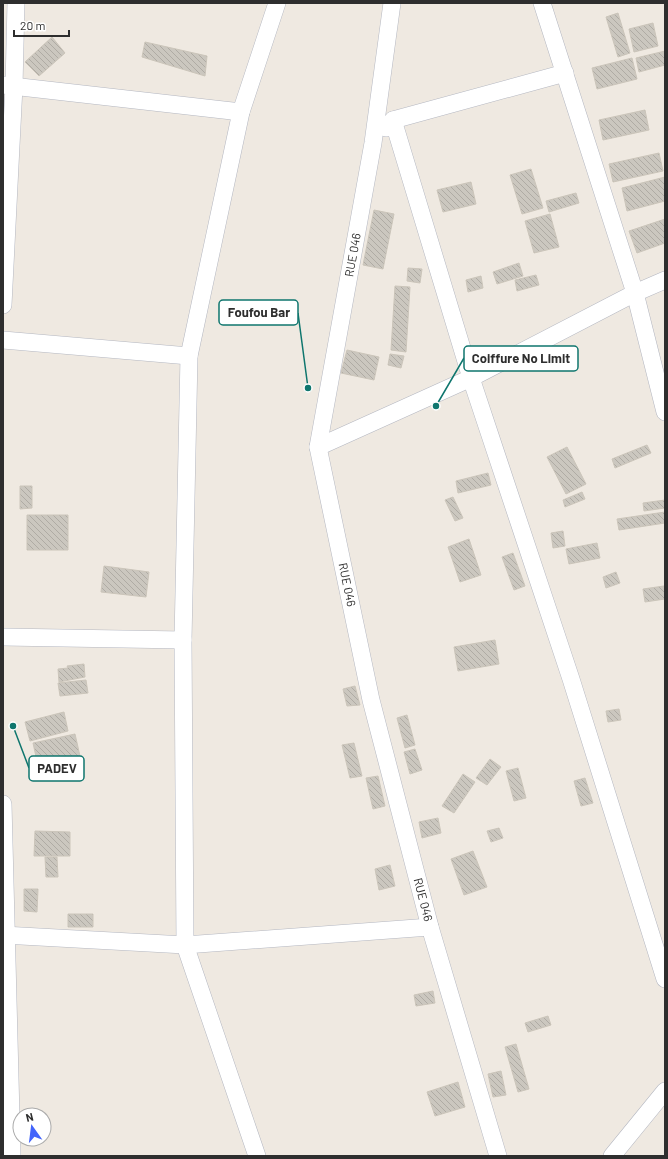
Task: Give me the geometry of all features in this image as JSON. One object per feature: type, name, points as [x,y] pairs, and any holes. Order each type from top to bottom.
[{"type":"street","points":[[3,305],[9,86],[16,3]]},
{"type":"street","points":[[257,1156],[185,945],[183,640],[189,356],[240,112],[277,3]]},
{"type":"street","name":"RUE 046","points":[[392,3],[373,143],[318,447],[371,700],[430,927],[498,1156]]},
{"type":"street","points":[[542,3],[635,293],[665,412]]},
{"type":"street","points":[[373,143],[393,120],[565,73]]},
{"type":"street","points":[[9,86],[240,112]]},
{"type":"street","points":[[393,120],[471,378],[571,679],[665,979]]},
{"type":"street","points":[[318,447],[471,378],[635,293],[665,280]]},
{"type":"street","points":[[3,340],[189,356]]},
{"type":"street","points":[[3,637],[183,640]]},
{"type":"street","points":[[3,804],[4,935],[12,1156]]},
{"type":"street","points":[[4,935],[185,945],[430,927]]},
{"type":"street","points":[[612,1156],[665,1091]]},
{"type":"street","points":[[624,1141],[632,1156]]},
{"type":"building","points":[[618,13],[630,53],[618,57],[606,17]]},
{"type":"building","points":[[653,23],[658,46],[634,52],[629,29]]},
{"type":"building","points":[[52,37],[65,53],[39,76],[25,62]]},
{"type":"building","points":[[145,42],[207,56],[205,76],[142,57]]},
{"type":"building","points":[[665,51],[665,65],[639,72],[636,58]]},
{"type":"building","points":[[632,58],[637,79],[597,89],[592,68]]},
{"type":"building","points":[[645,110],[649,130],[603,140],[599,120]]},
{"type":"building","points":[[659,153],[663,171],[613,182],[609,164]]},
{"type":"building","points":[[531,169],[543,208],[522,214],[510,175]]},
{"type":"building","points":[[665,177],[665,201],[627,211],[622,188]]},
{"type":"building","points":[[471,182],[476,204],[443,212],[437,190]]},
{"type":"building","points":[[576,193],[579,203],[549,212],[546,201]]},
{"type":"building","points":[[374,210],[394,214],[383,269],[363,265]]},
{"type":"building","points":[[550,214],[559,247],[534,253],[525,221]]},
{"type":"building","points":[[665,219],[665,243],[637,253],[629,231]]},
{"type":"building","points":[[519,263],[523,276],[497,284],[493,272]]},
{"type":"building","points":[[408,268],[422,269],[420,283],[407,281]]},
{"type":"building","points":[[536,275],[539,285],[517,291],[515,280]]},
{"type":"building","points":[[481,276],[483,288],[468,292],[466,280]]},
{"type":"building","points":[[395,286],[410,287],[406,352],[391,350]]},
{"type":"building","points":[[347,350],[379,357],[374,380],[341,373]]},
{"type":"building","points":[[390,354],[404,356],[401,368],[388,365]]},
{"type":"building","points":[[647,445],[651,453],[615,468],[612,459]]},
{"type":"building","points":[[567,447],[586,484],[566,494],[547,457]]},
{"type":"building","points":[[488,473],[491,485],[458,493],[456,481]]},
{"type":"building","points":[[20,486],[32,486],[32,508],[20,509]]},
{"type":"building","points":[[582,492],[585,499],[565,507],[563,500]]},
{"type":"building","points":[[453,497],[463,518],[455,521],[445,500]]},
{"type":"building","points":[[665,500],[665,508],[644,511],[643,503]]},
{"type":"building","points":[[665,512],[665,523],[619,530],[617,519]]},
{"type":"building","points":[[27,515],[68,515],[68,550],[27,550]]},
{"type":"building","points":[[563,531],[565,546],[553,548],[551,533]]},
{"type":"building","points":[[469,539],[481,575],[460,582],[448,547]]},
{"type":"building","points":[[597,543],[600,558],[569,564],[566,549]]},
{"type":"building","points":[[513,553],[525,586],[514,590],[502,557]]},
{"type":"building","points":[[104,566],[149,572],[146,597],[101,592]]},
{"type":"building","points":[[616,572],[620,583],[606,588],[603,577]]},
{"type":"building","points":[[664,586],[665,599],[645,602],[643,589]]},
{"type":"building","points":[[495,640],[499,664],[458,671],[454,647]]},
{"type":"building","points":[[84,664],[85,677],[59,682],[58,669],[68,668],[67,666]]},
{"type":"building","points":[[86,680],[88,693],[60,696],[58,683]]},
{"type":"building","points":[[355,686],[360,705],[347,706],[343,689]]},
{"type":"building","points":[[619,709],[621,720],[608,722],[606,711]]},
{"type":"building","points":[[64,712],[68,731],[30,741],[25,722]]},
{"type":"building","points":[[407,715],[415,745],[405,748],[397,718]]},
{"type":"building","points":[[75,734],[80,756],[38,766],[33,743]]},
{"type":"building","points":[[354,743],[362,776],[350,778],[342,745]]},
{"type":"building","points":[[415,749],[422,770],[410,774],[404,752]]},
{"type":"building","points":[[490,759],[501,767],[487,785],[476,778]]},
{"type":"building","points":[[518,768],[526,798],[514,801],[506,771]]},
{"type":"building","points":[[463,774],[475,782],[454,813],[442,806]]},
{"type":"building","points":[[378,776],[385,806],[373,809],[366,778]]},
{"type":"building","points":[[585,778],[593,803],[581,806],[574,781]]},
{"type":"building","points":[[438,818],[441,833],[422,838],[419,822]]},
{"type":"building","points":[[499,828],[503,838],[491,842],[487,831]]},
{"type":"building","points":[[35,831],[70,832],[70,856],[34,856]]},
{"type":"building","points":[[473,851],[487,887],[464,895],[451,859]]},
{"type":"building","points":[[45,857],[57,857],[58,877],[46,877]]},
{"type":"building","points":[[390,865],[395,886],[379,890],[375,869]]},
{"type":"building","points":[[24,889],[38,889],[37,912],[24,911]]},
{"type":"building","points":[[68,914],[93,914],[93,927],[68,927]]},
{"type":"building","points":[[433,991],[435,1003],[416,1006],[414,995]]},
{"type":"building","points":[[548,1016],[551,1025],[528,1032],[525,1023]]},
{"type":"building","points":[[516,1044],[529,1089],[518,1092],[505,1047]]},
{"type":"building","points":[[501,1071],[506,1095],[493,1097],[488,1074]]},
{"type":"building","points":[[458,1082],[465,1107],[435,1116],[427,1092]]},
{"type":"place","name":"Foufou Bar","points":[[308,388]]},
{"type":"place","name":"Coiffure No Limit","points":[[436,406]]},
{"type":"place","name":"PADEV","points":[[13,726]]}]
